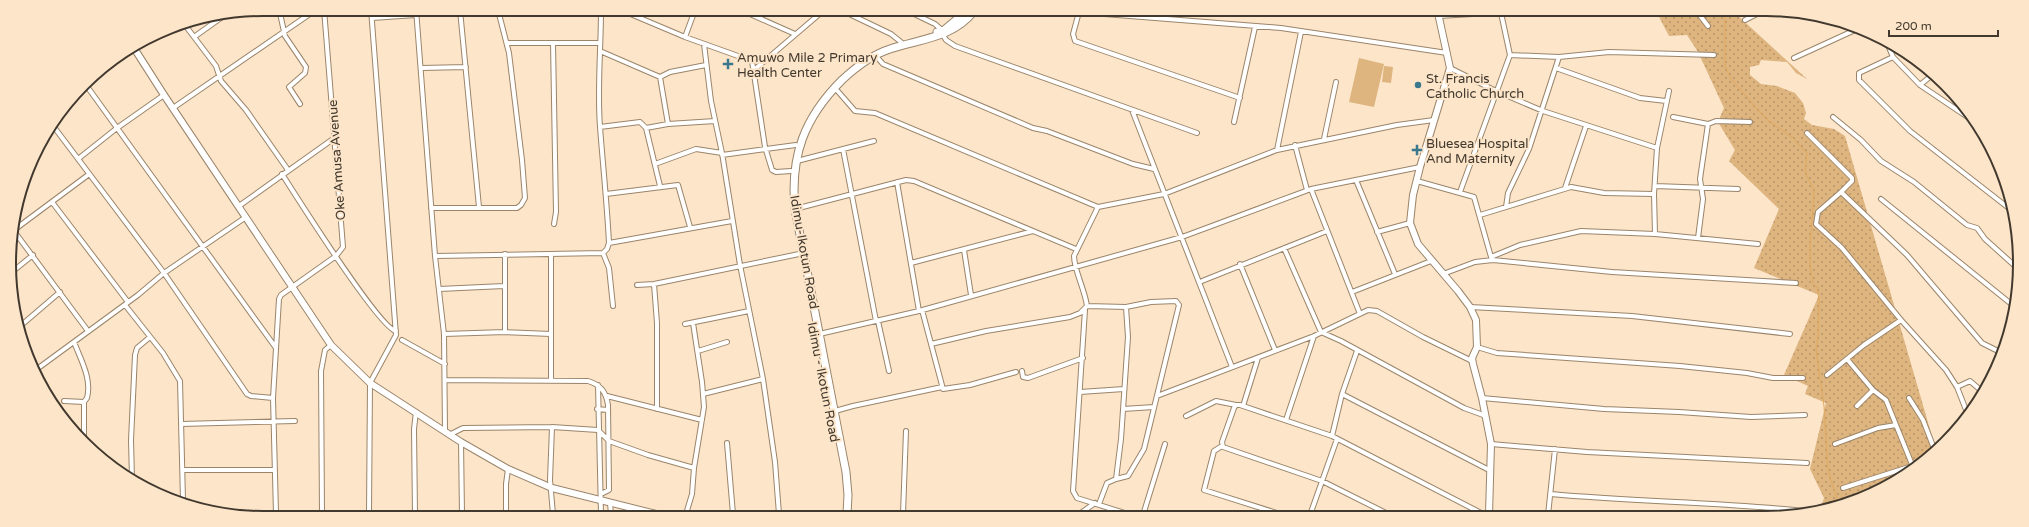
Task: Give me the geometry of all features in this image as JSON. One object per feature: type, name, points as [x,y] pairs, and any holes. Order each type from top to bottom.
[{"type":"main road","name":"Idimu - Ikotun Road","points":[[842,511],[843,482],[817,335],[799,254],[791,209],[791,171],[796,144],[806,117],[818,100],[837,84],[853,64],[875,50],[901,42],[943,33],[962,16]]},
{"type":"main road","name":"Idimu-Ikotun Road","points":[[847,511],[848,486],[835,411],[817,335],[795,209],[794,192],[796,161],[800,142],[806,126],[820,103],[837,84],[852,71],[875,55],[943,33],[962,24],[969,16]]},
{"type":"street","points":[[280,16],[283,31],[306,67],[305,73],[289,87],[300,104]]},
{"type":"street","points":[[173,108],[219,74],[306,16]]},
{"type":"street","name":"Oke Amusa Avenue","points":[[325,16],[343,247],[336,256]]},
{"type":"street","points":[[368,511],[370,383],[390,349],[396,335],[372,18],[401,16]]},
{"type":"street","points":[[416,16],[422,68],[435,256],[444,334],[448,432]]},
{"type":"street","points":[[461,16],[479,207]]},
{"type":"street","points":[[431,208],[517,208],[522,205],[524,198],[522,160],[507,42],[500,16]]},
{"type":"street","points":[[435,256],[603,253],[607,249],[609,243],[600,127],[599,43],[601,16]]},
{"type":"street","points":[[635,16],[685,37],[749,59],[754,63],[755,89],[765,147],[773,172],[791,171]]},
{"type":"street","points":[[685,37],[693,16]]},
{"type":"street","points":[[754,16],[795,34]]},
{"type":"street","points":[[754,70],[816,16]]},
{"type":"street","points":[[853,16],[891,34],[901,42]]},
{"type":"street","points":[[918,16],[935,24],[943,33],[946,40],[955,46],[1198,133]]},
{"type":"street","points":[[1078,16],[1073,34],[1075,41],[1240,98]]},
{"type":"street","points":[[1126,16],[1301,32],[1447,53]]},
{"type":"street","points":[[1438,16],[1450,68],[1420,167],[1412,202],[1410,223],[1418,244],[1470,307],[1476,320],[1477,347],[1472,361],[1482,398],[1491,444],[1489,511]]},
{"type":"street","points":[[1460,192],[1510,55],[1502,16]]},
{"type":"street","points":[[1700,16],[1708,26]]},
{"type":"street","points":[[1745,20],[1753,16]]},
{"type":"street","points":[[194,37],[217,21]]},
{"type":"street","points":[[1234,122],[1255,27]]},
{"type":"street","points":[[187,28],[216,66],[222,80],[246,110],[288,170]]},
{"type":"street","points":[[1277,150],[1301,32]]},
{"type":"street","points":[[1794,58],[1852,32]]},
{"type":"street","points":[[507,42],[599,43]]},
{"type":"street","points":[[553,43],[556,212],[554,224]]},
{"type":"street","points":[[704,44],[706,65],[732,221],[763,379],[775,462],[779,511]]},
{"type":"street","points":[[1890,50],[1893,57],[1920,85],[1958,107]]},
{"type":"street","points":[[136,51],[164,96],[331,345],[370,383],[416,411],[461,442],[508,469],[552,488],[643,511]]},
{"type":"street","points":[[600,51],[660,77],[670,72],[706,65]]},
{"type":"street","points":[[1510,55],[1559,57],[1609,52],[1714,55]]},
{"type":"street","points":[[875,55],[883,64],[1033,128],[1054,134],[1133,164],[1154,169]]},
{"type":"street","points":[[1506,207],[1508,193],[1529,149],[1543,111],[1543,105],[1559,57]]},
{"type":"street","points":[[1893,57],[1862,70],[1858,73],[1859,80],[1910,131],[2006,206]]},
{"type":"street","points":[[422,68],[466,67]]},
{"type":"street","points":[[1450,68],[1496,91],[1543,111],[1657,148]]},
{"type":"street","points":[[1555,70],[1561,70],[1640,98],[1666,101]]},
{"type":"street","points":[[660,77],[668,124]]},
{"type":"street","points":[[1920,85],[1929,77]]},
{"type":"street","points":[[1324,139],[1336,82]]},
{"type":"street","points":[[837,84],[855,111],[875,113],[1098,208],[1164,194],[1277,150],[1295,145],[1397,125],[1434,120]]},
{"type":"street","points":[[88,88],[276,349]]},
{"type":"street","points":[[1655,234],[1654,194],[1657,148],[1668,91]]},
{"type":"street","points":[[78,159],[117,128],[164,96]]},
{"type":"street","points":[[1132,110],[1232,367]]},
{"type":"street","points":[[1673,117],[1708,124],[1716,121],[1750,122]]},
{"type":"street","points":[[1833,117],[1861,140],[1881,161],[1914,182],[1967,225],[1977,228],[1985,239],[2013,263]]},
{"type":"street","points":[[646,128],[668,124],[715,121]]},
{"type":"street","points":[[600,127],[640,122],[646,128],[660,186]]},
{"type":"street","points":[[1698,238],[1703,206],[1700,179],[1708,124]]},
{"type":"street","points":[[1565,188],[1586,126]]},
{"type":"street","points":[[56,129],[88,175],[164,273],[247,394],[251,396],[273,398]]},
{"type":"street","points":[[1807,134],[1852,178],[1852,181],[1818,212],[1816,224],[1842,248],[1901,320],[1946,370],[1957,387],[1966,409]]},
{"type":"street","points":[[239,206],[282,174],[334,139]]},
{"type":"street","points":[[796,161],[874,141]]},
{"type":"street","points":[[655,164],[696,149],[722,154],[796,144]]},
{"type":"street","points":[[1295,145],[1309,190],[1360,314]]},
{"type":"street","points":[[843,149],[877,321],[889,370]]},
{"type":"street","points":[[817,335],[920,310],[1182,237],[1309,190],[1420,167]]},
{"type":"street","points":[[282,174],[336,256],[380,318],[392,330],[396,331]]},
{"type":"street","points":[[19,227],[88,175]]},
{"type":"street","points":[[795,209],[897,182],[906,180],[914,181],[1076,249]]},
{"type":"street","points":[[1356,180],[1395,274]]},
{"type":"street","points":[[1417,181],[1474,197],[1492,258]]},
{"type":"street","points":[[897,182],[920,310],[942,387]]},
{"type":"street","points":[[606,194],[675,184],[680,186],[690,227]]},
{"type":"street","points":[[1655,186],[1738,188]]},
{"type":"street","points":[[1480,215],[1565,188],[1577,187],[1604,193],[1654,194]]},
{"type":"street","points":[[1841,192],[1911,260],[1982,343],[1997,350]]},
{"type":"street","points":[[1881,199],[2010,303]]},
{"type":"street","points":[[52,202],[179,377],[183,498]]},
{"type":"street","points":[[1098,208],[1076,249],[1074,256],[1075,267],[1085,292],[1086,308],[1073,491],[1077,498],[1119,511]]},
{"type":"street","points":[[39,367],[164,273],[246,217]]},
{"type":"street","points":[[609,243],[690,227],[732,221]]},
{"type":"street","points":[[1377,232],[1410,223]]},
{"type":"street","points":[[911,263],[1033,231]]},
{"type":"street","points":[[1202,281],[1240,264],[1327,231]]},
{"type":"street","points":[[1443,274],[1475,262],[1492,258],[1520,245],[1581,231],[1655,234],[1758,244]]},
{"type":"street","points":[[18,236],[88,331]]},
{"type":"street","points":[[1284,248],[1321,332],[1464,408],[1486,416]]},
{"type":"street","points":[[964,250],[971,295]]},
{"type":"street","points":[[603,253],[609,268],[613,306]]},
{"type":"street","points":[[505,254],[505,332]]},
{"type":"street","points":[[551,254],[551,380]]},
{"type":"street","points":[[637,285],[654,284],[799,254]]},
{"type":"street","points":[[16,269],[33,255]]},
{"type":"street","points":[[276,511],[273,398],[279,299],[281,295],[336,256]]},
{"type":"street","points":[[1492,258],[1612,272],[1796,283]]},
{"type":"street","points":[[1352,292],[1431,261]]},
{"type":"street","points":[[1240,264],[1276,350]]},
{"type":"street","points":[[654,284],[658,323],[657,409]]},
{"type":"street","points":[[439,289],[504,286]]},
{"type":"street","points":[[23,324],[60,292]]},
{"type":"street","points":[[930,344],[986,331],[1070,317],[1086,308],[1126,307],[1164,300],[1178,302],[1157,396],[1142,454],[1130,474],[1107,483],[1097,504],[1085,511]]},
{"type":"street","points":[[1116,479],[1128,337],[1126,307]]},
{"type":"street","points":[[1470,307],[1632,316],[1790,334]]},
{"type":"street","points":[[1157,396],[1314,336],[1368,310],[1377,311],[1423,337],[1472,361]]},
{"type":"street","points":[[684,324],[749,311]]},
{"type":"street","points":[[1827,375],[1901,320]]},
{"type":"street","points":[[687,511],[692,494],[694,468],[702,420],[703,394],[693,323]]},
{"type":"street","points":[[444,334],[505,332],[551,334]]},
{"type":"street","points":[[132,473],[133,365],[137,348],[150,336]]},
{"type":"street","points":[[1286,420],[1314,336]]},
{"type":"street","points":[[402,340],[445,364]]},
{"type":"street","points":[[74,342],[88,380],[89,393],[84,402],[84,435]]},
{"type":"street","points":[[698,351],[727,342]]},
{"type":"street","points":[[322,511],[321,371],[325,350],[331,345]]},
{"type":"street","points":[[1332,436],[1342,394],[1357,345]]},
{"type":"street","points":[[1477,347],[1496,353],[1680,366],[1747,373],[1773,378],[1804,378]]},
{"type":"street","points":[[1022,371],[1023,377],[1028,378],[1082,358]]},
{"type":"street","points":[[1243,406],[1258,358]]},
{"type":"street","points":[[1847,359],[1873,390],[1886,400],[1911,463]]},
{"type":"street","points":[[835,411],[942,387],[946,390],[970,385],[1016,372]]},
{"type":"street","points":[[703,394],[763,379]]},
{"type":"street","points":[[446,380],[551,380],[597,384],[607,396],[702,420]]},
{"type":"street","points":[[1957,387],[1970,381],[1979,389]]},
{"type":"street","points":[[597,384],[601,511]]},
{"type":"street","points":[[1080,392],[1124,389]]},
{"type":"street","points":[[1857,406],[1873,390]]},
{"type":"street","points":[[1342,394],[1491,471]]},
{"type":"street","points":[[601,494],[610,491],[607,396]]},
{"type":"street","points":[[1482,398],[1604,409],[1751,417],[1805,415]]},
{"type":"street","points":[[1909,398],[1923,420],[1933,446]]},
{"type":"street","points":[[64,401],[84,402]]},
{"type":"street","points":[[1186,416],[1216,401],[1243,406],[1286,420],[1332,436],[1477,511]]},
{"type":"street","points":[[1236,405],[1222,446],[1214,451],[1204,490],[1270,511]]},
{"type":"street","points":[[1123,409],[1154,407]]},
{"type":"street","points":[[597,409],[608,410]]},
{"type":"street","points":[[415,511],[414,429],[416,411]]},
{"type":"street","points":[[181,424],[295,421]]},
{"type":"street","points":[[1835,444],[1878,428],[1896,424]]},
{"type":"street","points":[[448,432],[463,428],[552,427],[598,430],[609,442],[694,468]]},
{"type":"street","points":[[552,427],[550,480],[552,488],[553,511]]},
{"type":"street","points":[[903,511],[906,431]]},
{"type":"street","points":[[1311,511],[1337,439]]},
{"type":"street","points":[[461,442],[462,511]]},
{"type":"street","points":[[727,442],[733,511]]},
{"type":"street","points":[[1144,511],[1165,444]]},
{"type":"street","points":[[1491,444],[1808,463]]},
{"type":"street","points":[[1222,446],[1322,481],[1382,511]]},
{"type":"street","points":[[1549,511],[1555,449]]},
{"type":"street","points":[[506,511],[506,484],[508,469]]},
{"type":"street","points":[[1843,488],[1903,469]]},
{"type":"street","points":[[183,470],[275,470]]},
{"type":"street","points":[[1551,494],[1597,498],[1744,505],[1790,510]]},
{"type":"street","points":[[610,503],[611,511]]},
{"type":"shaded area","points":[[1659,16],[1738,16],[1807,79],[1796,73],[1787,62],[1761,60],[1759,65],[1750,67],[1750,75],[1761,84],[1777,86],[1795,93],[1803,103],[1806,113],[1804,119],[1812,125],[1834,129],[1845,136],[1935,445],[1916,460],[1889,478],[1845,498],[1822,504],[1824,498],[1810,469],[1826,403],[1805,394],[1808,386],[1784,375],[1819,295],[1754,268],[1779,209],[1729,161],[1735,150],[1718,122],[1724,108],[1698,52],[1687,35],[1669,36]]},
{"type":"shaded area","points":[[1359,58],[1384,64],[1374,107],[1349,102]]},
{"type":"shaded area","points":[[1384,66],[1393,67],[1391,83],[1382,82]]},
{"type":"waterway","points":[[1725,16],[1725,66],[1731,79],[1766,119],[1792,137],[1807,153],[1805,171],[1814,191],[1810,266],[1813,284],[1817,287],[1819,300],[1816,350],[1824,406],[1828,471],[1838,500]]},
{"type":"place","name":"Amuwo Mile 2 Primary Health Center","points":[[728,64]]},
{"type":"place","name":"St. Francis Catholic Church","points":[[1418,85]]},
{"type":"place","name":"Bluesea Hospital And Maternity","points":[[1417,150]]}]
